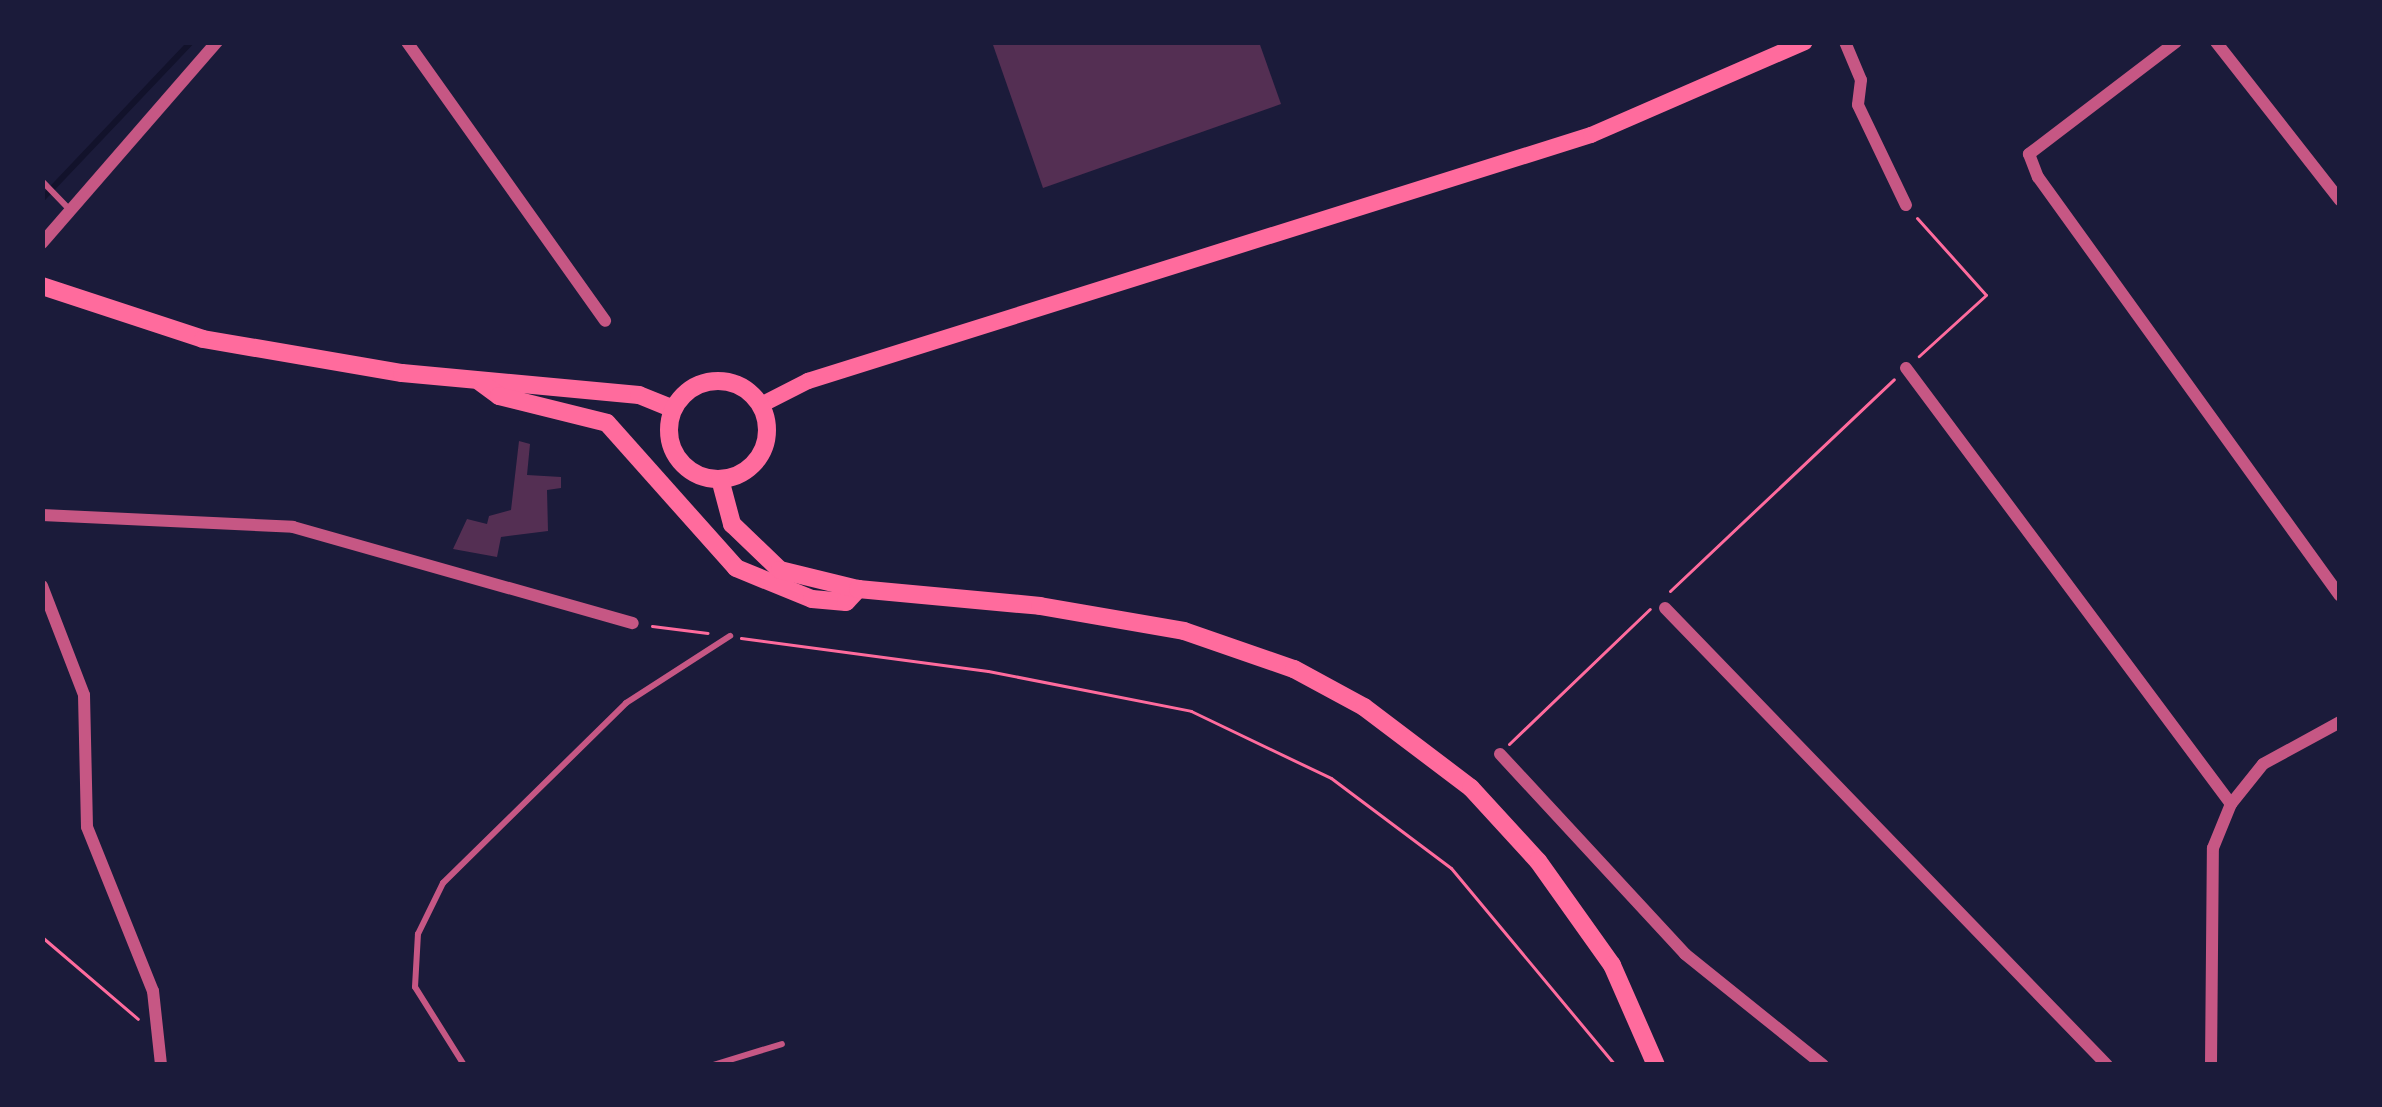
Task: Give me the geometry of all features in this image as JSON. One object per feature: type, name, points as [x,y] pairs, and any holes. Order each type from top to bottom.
[{"type":"main road","points":[[761,405],[808,381],[1591,135],[1805,42]]},
{"type":"main road","points":[[42,286],[203,339],[480,382],[639,395],[674,409]]},
{"type":"main road","points":[[720,479],[760,456],[768,433],[761,405],[737,384],[712,381],[690,389],[674,409],[669,436],[679,460],[720,479],[733,524],[754,551],[781,570],[858,589],[1106,615],[1244,649],[1417,741],[1504,820],[1574,908],[1612,965],[1656,1065]]},
{"type":"main road","points":[[480,382],[500,396],[607,423],[736,568],[812,599],[846,602],[858,589]]},
{"type":"street","points":[[42,243],[217,42]]},
{"type":"street","points":[[407,42],[605,321]]},
{"type":"street","points":[[1845,42],[1861,80],[1858,105],[1906,205]]},
{"type":"street","points":[[2176,42],[2029,154],[2038,177],[2340,596]]},
{"type":"street","points":[[2216,42],[2340,200]]},
{"type":"street","points":[[1906,368],[2231,804]]},
{"type":"street","points":[[42,515],[293,527],[633,623]]},
{"type":"street","points":[[42,586],[84,695],[86,827],[153,992],[160,1065]]},
{"type":"street","points":[[1662,602],[2107,1065]]},
{"type":"street","points":[[2211,1065],[2207,919],[2213,848],[2231,804],[2263,764],[2340,722]]},
{"type":"street","points":[[1500,754],[1668,937],[1822,1065]]},
{"type":"lane","points":[[42,182],[68,208]]},
{"type":"lane","points":[[464,1065],[415,987],[418,934],[443,884],[626,703],[730,636]]},
{"type":"lane","points":[[713,1065],[782,1044]]},
{"type":"path","points":[[1500,754],[1986,295],[1906,205]]},
{"type":"path","points":[[633,623],[988,671],[1191,712],[1331,778],[1450,868],[1615,1065]]},
{"type":"path","points":[[42,937],[157,1036]]},
{"type":"building","points":[[992,42],[1259,42],[1281,104],[1043,188]]},
{"type":"building","points":[[519,441],[530,444],[527,475],[561,477],[561,488],[547,490],[548,531],[501,537],[497,557],[453,549],[467,519],[487,524],[489,516],[511,510]]},
{"type":"waterway","points":[[42,199],[191,42]]}]
